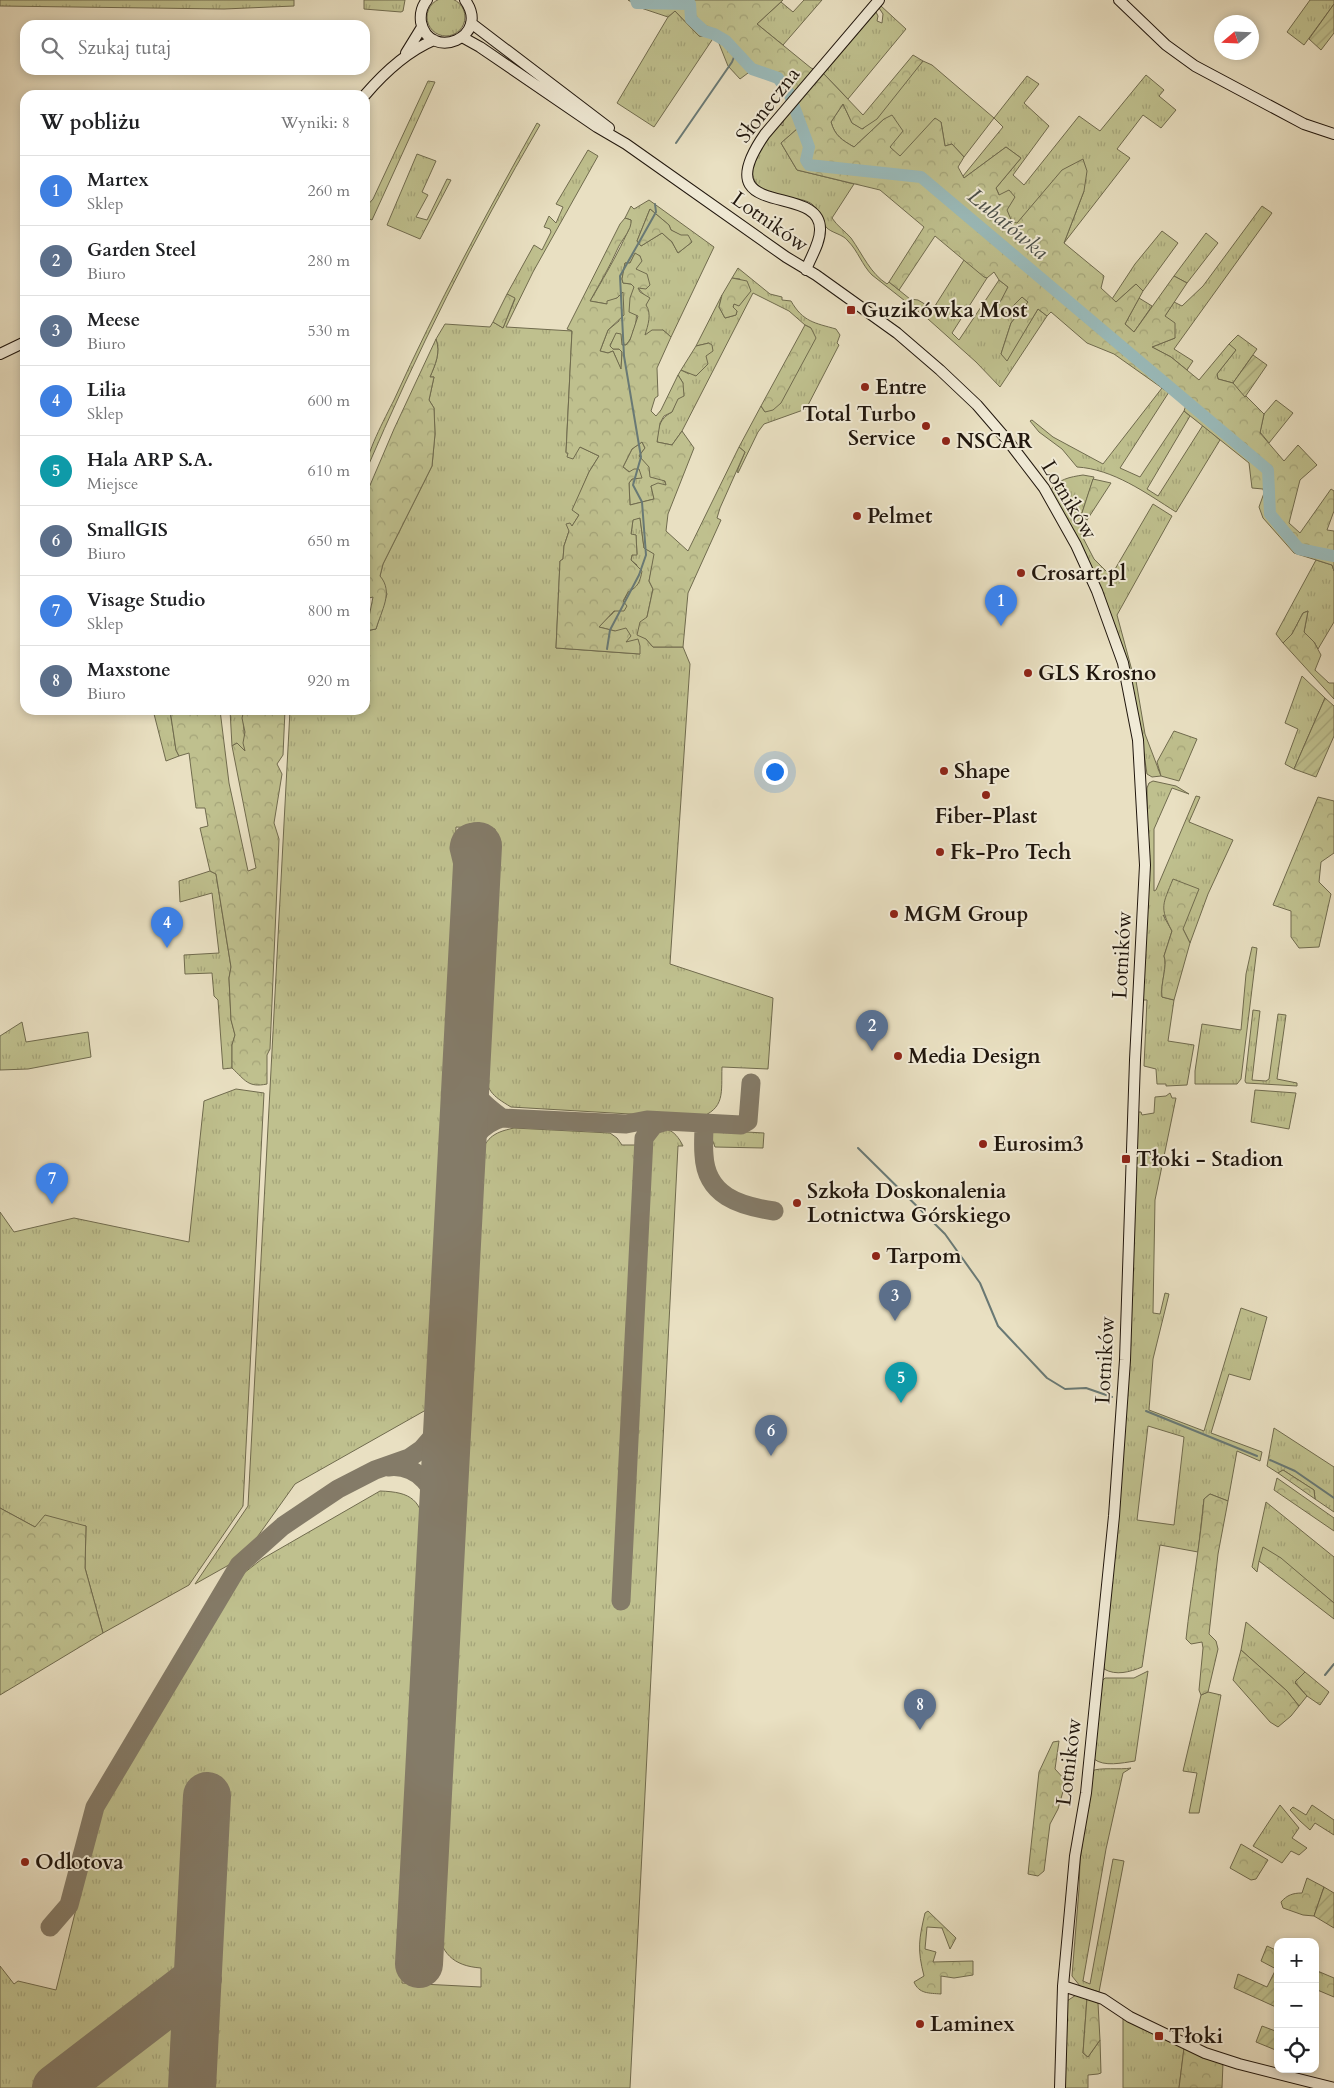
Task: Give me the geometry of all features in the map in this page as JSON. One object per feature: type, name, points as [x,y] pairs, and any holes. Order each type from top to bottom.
[{"type":"street","points":[[400,62],[418,37],[422,27],[421,12],[427,0]]},
{"type":"street","points":[[370,90],[400,62],[424,44],[434,40],[448,43],[462,37],[471,23],[470,7],[465,0]]},
{"type":"street","name":"Słoneczna","points":[[806,270],[817,244],[820,230],[818,222],[811,212],[798,204],[773,200],[756,192],[747,175],[747,166],[752,152],[784,111],[879,0]]},
{"type":"street","points":[[1119,0],[1166,45],[1195,66],[1304,124],[1334,134]]},
{"type":"street","name":"Lotników","points":[[471,23],[608,127],[626,144]]},
{"type":"street","points":[[422,27],[434,40]]},
{"type":"street","name":"Lotników","points":[[462,37],[480,47],[597,128],[626,144],[806,270],[816,275],[897,333],[940,370],[983,412],[1044,488],[1076,545],[1097,591],[1123,663],[1138,740],[1145,865],[1135,1060],[1125,1360],[1111,1545],[1086,1793],[1075,1856],[1063,1986],[1060,2088]]},
{"type":"street","points":[[0,354],[20,344]]},
{"type":"street","points":[[1063,1986],[1097,1996],[1130,2017],[1205,2053],[1239,2064],[1334,2088]]},
{"type":"green space","points":[[0,0],[294,0],[294,6],[224,9],[0,6]]},
{"type":"green space","points":[[364,0],[405,0],[403,11],[401,12],[364,9]]},
{"type":"green space","points":[[439,0],[453,0],[463,10],[465,17],[463,24],[453,34],[446,36],[439,34],[429,24],[427,17],[429,10]]},
{"type":"green space","points":[[628,0],[783,0],[757,24],[811,68],[823,73],[863,115],[913,55],[923,61],[877,119],[862,129],[852,123],[843,104],[831,122],[835,131],[843,140],[854,147],[884,119],[892,115],[903,131],[890,147],[900,156],[935,118],[941,122],[945,146],[952,144],[964,157],[958,167],[964,178],[1006,147],[1021,158],[996,188],[999,195],[1009,190],[1015,197],[1007,210],[1012,222],[1017,223],[1062,170],[1083,159],[1087,171],[1084,191],[1064,243],[1104,276],[1101,288],[1116,302],[1136,284],[1143,291],[1125,324],[1134,332],[1174,276],[1187,283],[1165,316],[1175,323],[1175,338],[1152,347],[1171,357],[1199,380],[1229,344],[1236,350],[1217,374],[1218,379],[1233,383],[1264,414],[1260,433],[1284,461],[1298,445],[1317,465],[1300,480],[1289,523],[1300,533],[1331,489],[1334,491],[1334,511],[1327,530],[1334,531],[1334,571],[1332,565],[1294,553],[1263,518],[1259,507],[1264,493],[1263,489],[1252,488],[1249,463],[1184,411],[1186,405],[1114,354],[1087,343],[1051,312],[1047,316],[1038,309],[1007,361],[1001,354],[1011,323],[1028,302],[1022,297],[1006,313],[997,308],[1008,287],[999,280],[994,272],[987,278],[984,277],[935,236],[899,290],[889,282],[924,227],[880,190],[797,170],[781,143],[797,129],[791,102],[777,79],[752,70],[740,79],[728,66],[718,41],[714,37],[699,36],[675,11],[668,17],[641,8]]},
{"type":"green space","points":[[804,0],[822,0],[783,45],[757,24],[781,2],[793,12]]},
{"type":"green space","points":[[1310,0],[1334,0],[1334,4],[1304,45],[1287,32]]},
{"type":"green space","points":[[1334,4],[1334,33],[1321,50],[1309,39]]},
{"type":"green space","points":[[881,6],[906,29],[848,99],[823,73],[876,12],[878,16],[877,21],[882,23],[883,14],[879,8]]},
{"type":"green space","points":[[675,11],[699,36],[714,37],[654,127],[617,103],[668,17]]},
{"type":"green space","points":[[923,61],[932,65],[994,118],[964,157],[952,144],[945,146],[941,122],[900,157],[890,147],[884,119],[854,147],[837,134],[831,122],[843,104],[852,123],[863,129]]},
{"type":"green space","points":[[1146,75],[1164,90],[1159,96],[1176,110],[1161,128],[1143,115],[1117,149],[1130,158],[1064,243],[1084,191],[1062,171],[1017,224],[1012,222],[996,188],[1021,158],[1006,147],[964,178],[963,176],[1003,127],[994,118],[1027,76],[1039,84],[1024,103],[1049,126],[1013,175],[1024,185],[1079,116],[1100,131]]},
{"type":"green space","points":[[428,81],[435,82],[372,220],[370,219],[370,202]]},
{"type":"green space","points":[[793,110],[797,129],[781,143],[797,170],[854,184],[832,218],[851,238],[871,269],[881,280],[887,284],[889,282],[910,299],[918,300],[933,309],[964,260],[987,278],[952,333],[959,340],[999,280],[1008,287],[998,309],[1022,297],[1028,302],[1011,323],[1001,354],[1007,360],[1038,309],[1047,316],[1000,387],[976,362],[928,319],[872,275],[846,239],[826,227],[812,204],[798,199],[783,197],[767,191],[757,184],[753,175],[753,166],[757,155],[779,123],[783,126],[783,119]]},
{"type":"green space","points":[[537,123],[540,125],[469,253],[425,340],[370,462],[370,452],[376,436],[427,329]]},
{"type":"green space","points":[[588,150],[598,156],[533,272],[506,327],[572,331],[566,452],[580,447],[599,456],[589,472],[573,510],[579,515],[569,531],[564,546],[563,559],[560,561],[556,648],[640,654],[615,631],[599,627],[622,604],[630,588],[637,565],[631,560],[632,555],[637,554],[636,535],[631,535],[633,519],[640,518],[644,548],[655,554],[649,581],[653,589],[647,617],[646,639],[653,647],[683,647],[690,664],[670,964],[773,998],[768,1069],[722,1067],[721,1092],[718,1104],[713,1110],[698,1118],[511,1107],[499,1099],[488,1087],[483,1067],[495,829],[456,827],[455,858],[461,888],[433,1406],[295,1484],[243,1557],[195,1584],[248,1506],[290,715],[370,715],[370,630],[376,629],[387,594],[380,576],[383,564],[432,466],[435,434],[434,408],[429,400],[434,377],[430,377],[438,354],[436,339],[445,324],[490,327],[493,322],[503,328],[515,299],[507,294],[534,245],[542,250],[551,232],[550,229],[544,227],[549,216],[556,223],[563,207],[556,204]]},
{"type":"green space","points":[[417,154],[436,161],[422,192],[428,195],[416,217],[427,220],[447,179],[451,180],[420,239],[387,225]]},
{"type":"green space","points":[[649,200],[714,247],[671,337],[663,330],[644,336],[645,296],[638,288],[636,269],[640,256],[635,254],[630,263],[625,263],[622,279],[623,283],[631,284],[634,287],[636,317],[634,332],[626,345],[622,345],[617,333],[610,345],[613,349],[619,349],[622,352],[621,370],[613,351],[608,353],[600,351],[608,330],[619,321],[617,298],[607,304],[590,301],[630,226],[631,220],[625,218],[631,206],[634,209]],"holes":[[[650,209],[669,225],[671,230],[692,242],[678,253],[672,242],[662,233],[641,246],[637,241]]]},
{"type":"green space","points":[[1262,206],[1272,213],[1174,349],[1193,361],[1187,370],[1171,357],[1152,347],[1175,338],[1165,316],[1174,302],[1182,306],[1203,286]]},
{"type":"green space","points":[[650,209],[669,225],[671,230],[681,235],[688,235],[692,242],[678,253],[672,242],[662,233],[641,246],[637,241]]},
{"type":"green space","points":[[625,218],[631,220],[628,231],[590,301],[607,304],[607,301],[617,298],[623,292],[624,315],[608,330],[600,351],[608,353],[613,351],[621,369],[622,352],[610,346],[616,333],[621,334],[622,345],[626,345],[630,340],[638,316],[629,312],[630,298],[634,287],[631,284],[623,283],[622,279],[625,263],[630,263],[635,253],[640,256],[642,261],[636,269],[647,274],[650,285],[646,289],[638,288],[640,292],[650,298],[646,305],[649,316],[645,335],[652,330],[663,330],[671,337],[657,368],[658,396],[655,398],[651,411],[656,416],[661,410],[678,375],[683,383],[684,396],[678,399],[672,412],[664,416],[660,423],[657,442],[672,445],[682,431],[694,448],[668,514],[666,531],[688,551],[739,447],[745,452],[720,508],[717,518],[721,520],[688,593],[683,647],[653,647],[646,639],[637,635],[640,622],[647,617],[653,589],[649,581],[654,554],[644,548],[640,518],[633,520],[631,534],[636,535],[637,555],[632,555],[631,560],[642,571],[640,578],[638,584],[628,592],[623,601],[627,606],[624,611],[614,611],[599,627],[615,631],[626,628],[631,636],[626,642],[638,639],[640,654],[556,648],[560,561],[563,559],[564,546],[569,531],[566,524],[570,523],[572,526],[579,515],[572,510],[589,472],[599,456],[580,447],[573,459],[567,457],[572,331],[567,329],[620,224]],"holes":[[[642,442],[645,448],[639,456],[649,467],[650,477],[665,481],[666,485],[658,483],[651,486],[654,499],[630,505],[629,483],[632,479],[642,478],[639,469],[629,472],[623,467],[632,449]]]},
{"type":"green space","points":[[1162,231],[1178,243],[1143,291],[1136,284],[1116,302],[1112,299],[1135,264]]},
{"type":"green space","points":[[1206,233],[1218,243],[1187,283],[1174,276]]},
{"type":"green space","points":[[738,268],[770,294],[782,297],[782,300],[791,301],[805,318],[836,329],[840,335],[837,343],[839,345],[806,409],[764,424],[758,432],[738,473],[737,471],[745,452],[739,447],[761,406],[765,412],[811,328],[789,311],[753,293],[682,431],[672,445],[657,442],[660,424],[672,412],[683,383],[678,375],[681,370],[689,374],[706,356],[709,343],[696,346],[722,295],[719,307],[725,318],[736,315],[737,311],[733,307],[734,304],[739,305],[744,299],[740,279],[732,278]]},
{"type":"green space","points":[[732,278],[747,281],[751,291],[739,306],[734,304],[733,307],[737,311],[736,315],[725,318],[719,307],[722,295]]},
{"type":"green space","points":[[507,294],[515,298],[503,328],[493,322]]},
{"type":"green space","points":[[1139,298],[1152,306],[1134,332],[1125,324]]},
{"type":"green space","points":[[805,325],[811,328],[816,338],[781,403],[773,410],[765,412],[761,406]]},
{"type":"green space","points":[[1238,335],[1257,349],[1233,383],[1218,379],[1217,374],[1235,351],[1229,344]]},
{"type":"green space","points":[[436,339],[438,354],[430,377],[434,377],[429,400],[434,408],[435,434],[432,466],[383,564],[380,576],[386,589],[385,602],[376,629],[370,630],[370,612],[373,597],[370,598],[370,485]]},
{"type":"green space","points":[[709,343],[712,345],[713,351],[706,356],[708,364],[696,376],[681,370],[696,346]]},
{"type":"green space","points":[[1253,355],[1267,365],[1245,397],[1233,383]]},
{"type":"green space","points":[[1162,388],[1169,392],[1120,468],[1140,477],[1184,411],[1190,416],[1147,489],[1158,496],[1203,425],[1220,440],[1176,512],[1116,477],[1103,472],[1077,467],[1062,449],[1039,432],[1030,421],[1032,420],[1053,437],[1103,464]]},
{"type":"green space","points":[[1276,400],[1293,413],[1269,443],[1260,432],[1264,414]]},
{"type":"green space","points":[[642,442],[645,448],[639,456],[665,482],[666,486],[651,486],[654,499],[630,505],[629,483],[632,479],[638,478],[623,467],[632,449]]},
{"type":"green space","points":[[1083,475],[1094,477],[1081,516],[1087,520],[1080,532],[1094,559],[1111,576],[1153,504],[1172,516],[1117,615],[1136,681],[1145,734],[1161,776],[1152,777],[1147,774],[1142,741],[1107,606],[1077,536],[1050,491],[1061,481]]},
{"type":"green space","points":[[1093,479],[1111,483],[1087,520],[1081,516]]},
{"type":"green space","points":[[1316,560],[1332,565],[1334,571],[1334,622],[1318,649],[1304,632],[1308,611],[1303,613],[1292,634],[1283,643],[1276,634]]},
{"type":"green space","points":[[1308,611],[1304,632],[1314,642],[1321,655],[1315,670],[1329,683],[1334,683],[1334,699],[1283,643],[1292,634],[1303,613]]},
{"type":"green space","points":[[1302,676],[1325,698],[1294,769],[1285,764],[1298,729],[1285,723]]},
{"type":"green space","points":[[1325,698],[1334,706],[1334,736],[1316,777],[1294,769]]},
{"type":"green space","points":[[154,715],[171,715],[176,750],[179,756],[166,761]]},
{"type":"green space","points":[[171,715],[221,715],[229,783],[248,871],[256,868],[232,746],[237,743],[245,751],[243,715],[285,715],[283,755],[277,764],[282,774],[274,823],[279,839],[267,1084],[251,1084],[232,1068],[232,1045],[235,1035],[231,1020],[229,978],[231,967],[216,874],[210,871],[200,828],[208,826],[205,808],[196,808],[189,753],[179,756],[176,750]]},
{"type":"green space","points":[[230,715],[244,715],[244,752],[237,743],[232,746]]},
{"type":"green space","points":[[1174,731],[1197,739],[1179,781],[1161,776],[1157,762]]},
{"type":"green space","points":[[1153,781],[1176,786],[1189,794],[1172,788],[1154,829],[1154,891],[1196,796],[1200,797],[1189,822],[1233,840],[1208,894],[1190,943],[1183,929],[1163,915],[1172,931],[1164,956],[1162,992],[1162,997],[1174,1000],[1168,1041],[1194,1045],[1187,1085],[1166,1086],[1166,1084],[1157,1084],[1156,1069],[1144,1066],[1147,1000],[1142,1000],[1148,892],[1147,788],[1149,783]]},
{"type":"green space","points":[[1318,797],[1334,801],[1334,853],[1321,862],[1319,882],[1331,894],[1319,947],[1299,948],[1291,937],[1291,911],[1273,905]]},
{"type":"green space","points":[[210,871],[216,874],[231,967],[229,978],[231,1019],[235,1035],[232,1045],[232,1068],[223,1069],[218,1000],[214,996],[212,973],[185,974],[184,955],[219,953],[212,893],[180,902],[179,881]]},
{"type":"green space","points":[[1173,879],[1199,889],[1183,929],[1190,943],[1174,1000],[1162,997],[1164,956],[1172,931],[1165,916],[1164,905]]},
{"type":"green space","points":[[1252,947],[1257,948],[1241,1079],[1237,1084],[1195,1084],[1195,1071],[1202,1024],[1241,1030],[1246,974]]},
{"type":"green space","points":[[1253,1010],[1260,1011],[1252,1080],[1266,1081],[1269,1079],[1278,1014],[1286,1015],[1277,1079],[1297,1083],[1297,1086],[1246,1083]]},
{"type":"green space","points":[[22,1022],[26,1042],[88,1032],[91,1057],[28,1069],[0,1070],[0,1036]]},
{"type":"green space","points":[[236,1089],[264,1093],[243,1506],[189,1585],[103,1633],[85,1568],[86,1526],[35,1527],[0,1508],[0,1212],[14,1232],[74,1218],[189,1242],[204,1101]]},
{"type":"green space","points":[[1255,1090],[1296,1093],[1289,1129],[1251,1122]]},
{"type":"green space","points":[[1170,1093],[1172,1098],[1176,1098],[1155,1200],[1153,1313],[1160,1314],[1165,1293],[1169,1294],[1153,1359],[1149,1410],[1204,1431],[1241,1308],[1267,1317],[1250,1380],[1229,1374],[1211,1433],[1262,1452],[1260,1461],[1237,1451],[1228,1501],[1210,1494],[1204,1499],[1198,1552],[1160,1545],[1142,1667],[1118,1673],[1104,1669],[1104,1663],[1136,1112],[1141,1112],[1142,1115],[1154,1113],[1155,1097],[1166,1096]],"holes":[[[1148,1426],[1184,1437],[1174,1525],[1137,1520]]]},
{"type":"green space","points":[[514,1128],[610,1133],[622,1145],[637,1145],[616,1602],[626,1602],[650,1142],[659,1131],[668,1130],[676,1135],[683,1146],[678,1146],[630,2088],[0,2088],[0,1966],[14,1984],[18,1981],[56,1990],[98,1820],[108,1797],[232,1589],[244,1573],[262,1559],[380,1491],[400,1493],[413,1500],[421,1512],[426,1531],[402,1983],[481,1987],[481,1968],[463,1964],[450,1956],[441,1943],[437,1925],[478,1159],[491,1137]]},
{"type":"green space","points":[[712,1130],[764,1133],[763,1148],[715,1147],[712,1139]]},
{"type":"green space","points":[[1274,1428],[1334,1467],[1334,1512],[1315,1499],[1314,1490],[1283,1470],[1278,1473],[1267,1466]]},
{"type":"green space","points":[[1283,1470],[1314,1490],[1315,1499],[1278,1473]]},
{"type":"green space","points":[[1277,1478],[1334,1518],[1334,1531],[1274,1490]]},
{"type":"green space","points":[[1210,1494],[1228,1501],[1218,1554],[1209,1634],[1216,1641],[1218,1649],[1208,1692],[1201,1695],[1199,1690],[1202,1642],[1191,1644],[1186,1639],[1204,1499]]},
{"type":"green space","points":[[1266,1502],[1334,1557],[1334,1603],[1318,1590],[1259,1561],[1257,1572],[1252,1567]]},
{"type":"green space","points":[[0,1508],[35,1527],[45,1515],[86,1526],[85,1568],[103,1633],[0,1695]]},
{"type":"green space","points":[[1263,1547],[1281,1558],[1334,1603],[1334,1619],[1259,1561]]},
{"type":"green space","points":[[1246,1622],[1305,1672],[1295,1683],[1307,1696],[1299,1706],[1287,1691],[1241,1650]]},
{"type":"green space","points":[[1241,1650],[1287,1691],[1299,1706],[1278,1727],[1270,1722],[1233,1680]]},
{"type":"green space","points":[[1148,1671],[1135,1761],[1113,1764],[1103,1763],[1094,1759],[1102,1681],[1105,1678],[1134,1678]]},
{"type":"green space","points":[[1305,1672],[1329,1692],[1320,1705],[1307,1696],[1295,1682]]},
{"type":"green space","points":[[1208,1692],[1221,1695],[1199,1813],[1189,1813],[1197,1773],[1183,1771],[1201,1695]]},
{"type":"green space","points":[[1059,1741],[1055,1769],[1066,1781],[1058,1809],[1050,1824],[1044,1871],[1038,1876],[1028,1874],[1039,1772],[1053,1742]]},
{"type":"green space","points":[[1131,1768],[1123,1773],[1106,1849],[1083,1981],[1090,1984],[1113,1859],[1124,1861],[1099,1992],[1080,1986],[1072,1976],[1080,1861],[1092,1771]]},
{"type":"green space","points":[[1280,1805],[1299,1828],[1292,1838],[1307,1848],[1299,1855],[1291,1851],[1282,1863],[1253,1846]]},
{"type":"green space","points":[[1312,1805],[1334,1820],[1334,1835],[1315,1823],[1310,1830],[1290,1810],[1293,1807],[1306,1815]]},
{"type":"green space","points":[[1241,1844],[1268,1860],[1256,1879],[1251,1880],[1230,1868]]},
{"type":"green space","points":[[1307,1878],[1324,1887],[1314,1916],[1303,1915],[1283,1908],[1281,1902],[1290,1895],[1302,1893]]},
{"type":"green space","points":[[1324,1887],[1334,1893],[1334,1928],[1314,1916]]},
{"type":"green space","points":[[928,1911],[956,1938],[950,1949],[942,1928],[927,1927],[925,1949],[936,1952],[933,1962],[973,1961],[973,1975],[954,1978],[941,1976],[941,1994],[922,1991],[914,1982],[924,1976],[920,1958],[920,1944],[925,1913]]},
{"type":"green space","points":[[1267,1946],[1274,1949],[1274,1968],[1261,1961]]},
{"type":"green space","points":[[1319,1972],[1334,1978],[1334,1997],[1319,1991]]},
{"type":"green space","points":[[1274,1973],[1274,2006],[1234,1988],[1238,1974],[1267,1987]]},
{"type":"green space","points":[[1076,1995],[1087,1998],[1083,2053],[1088,2057],[1100,2040],[1101,2073],[1088,2075],[1088,2088],[1065,2088],[1067,2001]]},
{"type":"green space","points":[[1087,1998],[1098,2003],[1100,2040],[1088,2057],[1083,2053]]},
{"type":"green space","points":[[1123,2018],[1184,2048],[1179,2088],[1123,2088]]},
{"type":"green space","points":[[1262,2026],[1274,2030],[1274,2049],[1256,2042]]},
{"type":"green space","points":[[1184,2048],[1223,2063],[1222,2088],[1179,2088]]},
{"type":"waterway","name":"Lubatówka","points":[[636,0],[637,3],[690,4],[691,19],[704,31],[726,41],[752,69],[778,78],[789,93],[809,147],[806,160],[809,165],[921,177],[1268,470],[1270,514],[1299,549],[1334,556]]},
{"type":"waterway","points":[[676,143],[732,62],[736,52]]},
{"type":"waterway","points":[[607,649],[610,630],[639,575],[646,555],[642,502],[633,485],[641,457],[624,356],[620,276],[656,212],[655,204]]},
{"type":"waterway","points":[[858,1148],[945,1234],[980,1283],[998,1326],[1047,1378],[1065,1389],[1086,1388],[1112,1397]]},
{"type":"waterway","points":[[1146,1411],[1257,1456]]},
{"type":"waterway","points":[[1270,1460],[1295,1471],[1334,1498]]},
{"type":"waterway","points":[[1325,1675],[1334,1664]]},
{"type":"taxiway","points":[[475,915],[459,848],[462,838],[473,832],[487,836],[489,842],[487,859],[477,882]]},
{"type":"taxiway","points":[[467,1065],[472,1084],[478,1096],[502,1118]]},
{"type":"taxiway","points":[[462,1162],[477,1134],[487,1125],[502,1118],[626,1124],[647,1120],[741,1125],[748,1121],[751,1083]]},
{"type":"taxiway","points":[[621,1601],[644,1138],[654,1125],[664,1122]]},
{"type":"taxiway","points":[[704,1124],[706,1169],[718,1189],[737,1202],[774,1211]]},
{"type":"taxiway","points":[[50,1927],[69,1905],[95,1807],[239,1565],[283,1526],[338,1489],[375,1470],[409,1458],[422,1449],[442,1426],[449,1410]]},
{"type":"taxiway","points":[[388,1467],[409,1469],[424,1480],[436,1496],[443,1515]]},
{"type":"runway","points":[[419,1964],[478,846]]},
{"type":"runway","points":[[192,2088],[207,1796]]},
{"type":"runway","points":[[56,2088],[198,1979]]},
{"type":"place","name":"Guzikówka Most","points":[[851,310]]},
{"type":"place","name":"Entre","points":[[865,387]]},
{"type":"place","name":"Total Turbo Service","points":[[926,426]]},
{"type":"place","name":"NSCAR","points":[[946,441]]},
{"type":"place","name":"Pelmet","points":[[857,516]]},
{"type":"place","name":"Crosart.pl","points":[[1021,573]]},
{"type":"place","name":"Martex","points":[[1001,626]]},
{"type":"place","name":"GLS Krosno","points":[[1028,673]]},
{"type":"place","name":"Shape","points":[[944,771]]},
{"type":"place","name":"Fiber-Plast","points":[[986,795]]},
{"type":"place","name":"Fk-Pro Tech","points":[[940,852]]},
{"type":"place","name":"MGM Group","points":[[894,914]]},
{"type":"place","name":"Lilia","points":[[167,948]]},
{"type":"place","name":"Garden Steel","points":[[872,1051]]},
{"type":"place","name":"Media Design","points":[[898,1056]]},
{"type":"place","name":"Eurosim3","points":[[983,1144]]},
{"type":"place","name":"Tłoki - Stadion","points":[[1126,1159]]},
{"type":"place","name":"Szkoła Doskonalenia Lotnictwa Górskiego","points":[[797,1203]]},
{"type":"place","name":"Visage Studio","points":[[52,1204]]},
{"type":"place","name":"Tarpom","points":[[876,1256]]},
{"type":"place","name":"Meese","points":[[895,1321]]},
{"type":"place","name":"Hala ARP S.A.","points":[[901,1403]]},
{"type":"place","name":"SmallGIS","points":[[771,1456]]},
{"type":"place","name":"Maxstone","points":[[920,1730]]},
{"type":"place","name":"Odlotova","points":[[25,1862]]},
{"type":"place","name":"Laminex","points":[[920,2024]]},
{"type":"place","name":"Tłoki","points":[[1159,2036]]}]
